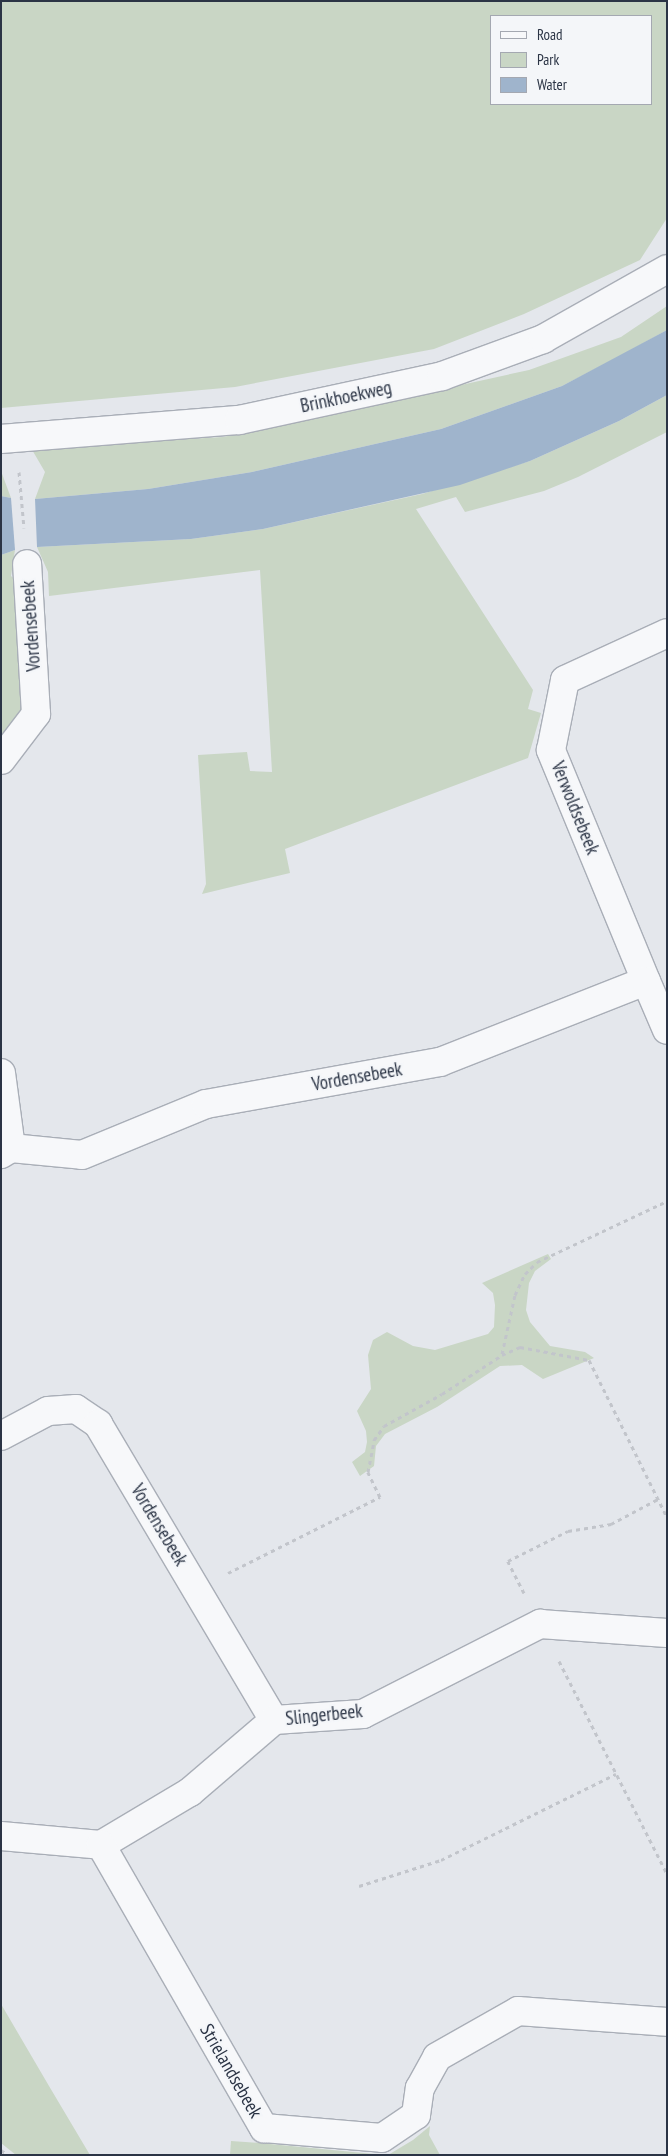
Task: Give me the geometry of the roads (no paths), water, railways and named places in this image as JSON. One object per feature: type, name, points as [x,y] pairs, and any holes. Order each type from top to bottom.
[{"type":"street","name":"Brinkhoekweg","points":[[1,439],[239,420],[442,376],[543,339],[667,269]]},
{"type":"street","name":"Vordensebeek","points":[[1,760],[36,714],[27,564]]},
{"type":"street","name":"Verwoldsebeek","points":[[646,981],[551,750],[565,680],[667,633]]},
{"type":"street","name":"Vordensebeek","points":[[1,1073],[6,1151],[82,1155],[206,1104],[440,1062],[646,981]]},
{"type":"street","points":[[646,981],[667,1030]]},
{"type":"street","name":"Vordensebeek","points":[[1,1436],[48,1410],[76,1409],[98,1424],[274,1720]]},
{"type":"street","name":"Slingerbeek","points":[[101,1844],[190,1792],[274,1720],[364,1714],[540,1624],[667,1632]]},
{"type":"street","points":[[1,1836],[101,1844]]},
{"type":"street","name":"Strielandsebeek","points":[[101,1844],[264,2128],[382,2138],[416,2116],[420,2088],[437,2057],[518,2011],[667,2022]]},
{"type":"water","points":[[667,330],[667,395],[619,421],[530,461],[460,485],[263,529],[191,539],[37,547],[35,499],[148,489],[252,472],[441,429],[562,386]]},
{"type":"water","points":[[1,496],[11,498],[15,550],[1,555]]}]
